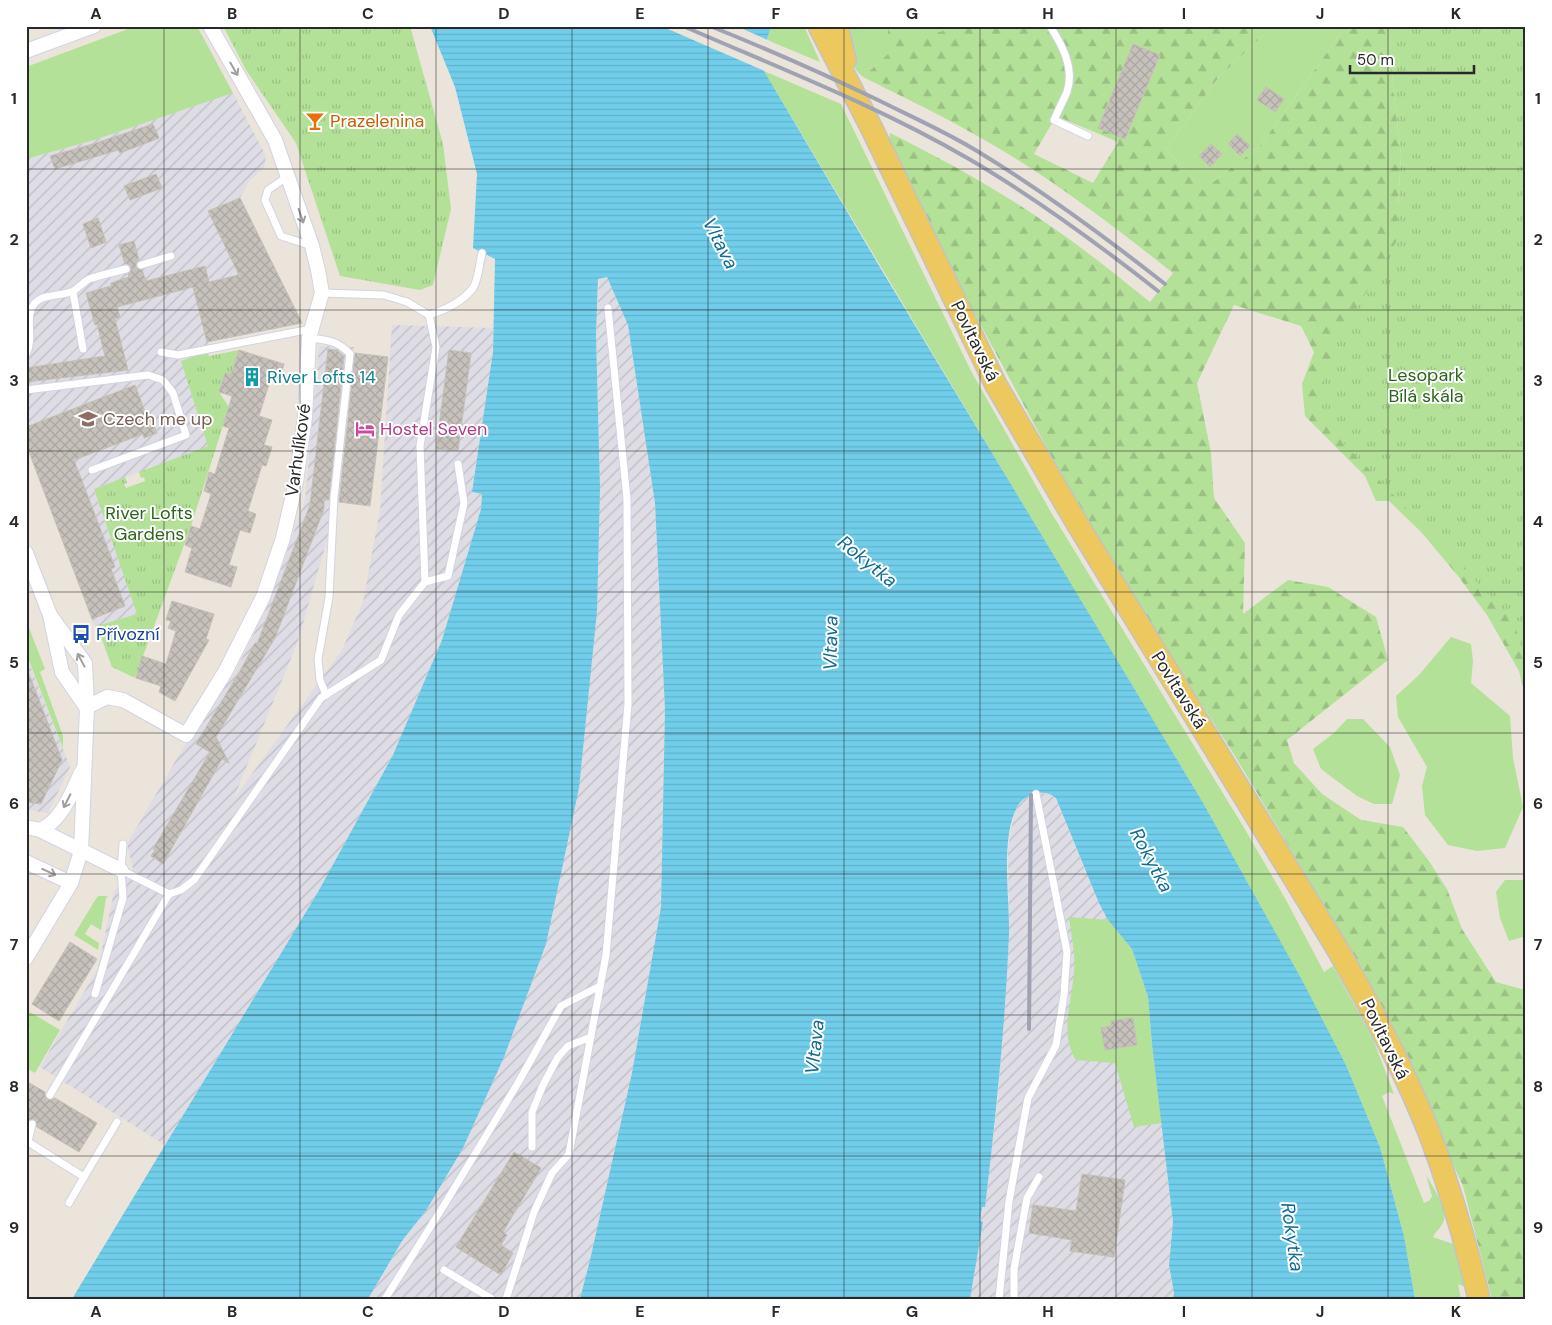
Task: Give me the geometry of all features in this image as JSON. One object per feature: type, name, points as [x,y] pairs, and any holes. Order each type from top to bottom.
[{"type":"main road","name":"Povltavská","points":[[819,26],[996,385],[1078,525],[1333,942],[1374,1015],[1433,1143],[1446,1180],[1479,1299]]},
{"type":"main road","name":"Povltavská","points":[[837,26],[852,92]]},
{"type":"street","points":[[26,51],[94,26]]},
{"type":"street","name":"Varhulíkové","points":[[86,707],[108,697],[123,700],[186,735],[226,672],[262,597],[284,538],[296,482],[305,417],[310,333],[322,293],[318,270],[312,246],[275,140],[210,26]]},
{"type":"street","points":[[26,553],[50,615],[62,672],[86,707]]},
{"type":"street","points":[[26,958],[71,883],[81,851],[85,766],[85,663],[50,615]]},
{"type":"street","points":[[33,829],[49,826],[61,812],[85,766]]},
{"type":"street","points":[[33,829],[120,870]]},
{"type":"street","points":[[26,862],[71,883]]},
{"type":"lane","points":[[1050,26],[1062,45],[1068,65],[1068,90],[1054,120],[1088,136]]},
{"type":"lane","points":[[288,176],[268,190],[265,200],[281,236],[312,246]]},
{"type":"lane","points":[[429,315],[442,311],[458,301],[474,287],[482,253]]},
{"type":"lane","points":[[141,264],[171,256]]},
{"type":"lane","points":[[26,355],[31,338],[30,311],[35,302],[42,298],[73,292],[79,285],[90,279],[126,269]]},
{"type":"lane","points":[[73,292],[83,349]]},
{"type":"lane","points":[[322,293],[384,295],[407,302],[429,315],[436,347],[420,446],[425,582]]},
{"type":"lane","points":[[506,1299],[534,1212],[552,1173],[570,1154],[606,955],[628,704],[627,499],[608,308]]},
{"type":"lane","points":[[161,352],[178,355],[310,333],[342,345],[350,354],[334,497],[329,597],[318,659],[320,680],[326,695]]},
{"type":"lane","points":[[26,390],[148,375],[163,380],[173,393],[186,434],[92,470]]},
{"type":"lane","points":[[50,1095],[169,894],[180,890],[194,880],[321,698],[381,660],[398,615],[425,582],[448,576],[464,503],[458,464]]},
{"type":"lane","points":[[999,1299],[1009,1201],[1028,1098],[1056,1045],[1064,996],[1067,952],[1036,794]]},
{"type":"lane","points":[[95,994],[123,898],[120,870],[123,844]]},
{"type":"lane","points":[[120,870],[169,894]]},
{"type":"lane","points":[[385,1299],[518,1083],[561,1006],[600,986]]},
{"type":"lane","points":[[532,1147],[532,1112],[543,1085],[558,1057],[568,1046],[591,1037]]},
{"type":"lane","points":[[69,1203],[117,1122]]},
{"type":"lane","points":[[32,1124],[28,1142],[84,1177]]},
{"type":"lane","points":[[1014,1299],[1014,1269],[1027,1198],[1039,1177]]},
{"type":"lane","points":[[444,1270],[492,1299]]},
{"type":"shaded area","points":[[233,93],[266,156],[264,168],[249,181],[240,198],[302,323],[208,341],[208,446],[94,489],[137,614],[95,627],[26,444],[26,159],[94,140]]},
{"type":"shaded area","points":[[607,277],[628,325],[655,503],[665,709],[661,907],[632,1073],[590,1260],[580,1299],[368,1299],[402,1241],[427,1209],[463,1148],[600,488],[596,335],[599,279]]},
{"type":"shaded area","points":[[392,325],[493,328],[493,352],[472,492],[482,494],[481,509],[442,640],[393,755],[318,892],[165,1145],[40,1067],[98,968],[114,892],[133,869],[127,844],[190,736],[233,676],[269,603],[305,500],[319,346],[354,347],[339,498],[298,641],[233,800],[342,650],[363,602],[380,510]]},
{"type":"shaded area","points":[[26,655],[70,767],[48,813],[26,810]]},
{"type":"shaded area","points":[[1046,793],[1056,798],[1085,870],[1132,949],[1152,1044],[1162,1123],[1173,1222],[1169,1265],[1174,1293],[1173,1299],[970,1299],[983,1222],[980,1221],[982,1206],[985,1206],[998,1097],[1009,933],[1008,850],[1010,834],[1015,812],[1020,801],[1031,795]]},
{"type":"green space","points":[[136,26],[197,26],[233,93],[94,140],[26,159],[26,67]]},
{"type":"green space","points":[[223,26],[410,26],[443,144],[451,209],[433,285],[420,290],[340,276],[296,143],[246,70]]},
{"type":"green space","points":[[771,26],[804,26],[820,62],[767,40]]},
{"type":"green space","points":[[845,26],[888,26],[888,54],[863,77],[851,60]]},
{"type":"green space","points":[[888,26],[899,26],[904,41],[963,26],[1273,26],[1218,78],[1166,149],[1203,190],[1260,146],[1346,26],[1396,26],[1390,31],[1393,87],[1401,155],[1398,204],[1526,314],[1526,700],[1519,671],[1487,615],[1458,576],[1422,533],[1389,501],[1376,501],[1365,476],[1305,416],[1302,384],[1314,352],[1301,326],[1234,305],[1197,383],[1211,453],[1214,498],[1245,543],[1243,614],[1288,580],[1328,587],[1376,617],[1388,660],[1287,740],[1294,763],[1322,794],[1361,820],[1403,827],[1429,861],[1447,889],[1462,929],[1496,982],[1526,989],[1526,1299],[1492,1299],[1463,1186],[1365,974],[1235,756],[1098,543],[978,320],[889,145],[890,133],[1009,198],[1086,251],[1150,302],[1173,273],[1103,219],[1031,168],[967,130],[863,77],[888,54]],"holes":[[[1133,44],[1160,56],[1125,139],[1098,127]],[[1061,118],[1118,142],[1093,183],[1034,154],[1054,120]]]},
{"type":"green space","points":[[899,26],[963,26],[904,42]]},
{"type":"green space","points":[[1273,26],[1346,26],[1260,146],[1203,190],[1166,149],[1218,78]]},
{"type":"green space","name":"Lesopark Bílá skála","points":[[1396,26],[1440,26],[1448,28],[1456,26],[1526,26],[1526,665],[1514,621],[1315,413],[1334,346],[1396,242],[1401,155],[1393,87],[1390,31]]},
{"type":"green space","points":[[764,71],[841,104],[971,371],[1052,514],[1243,826],[1286,900],[1324,972],[1333,966],[1373,1039],[1394,1094],[1389,1092],[1382,1096],[1424,1203],[1430,1200],[1432,1196],[1426,1175],[1442,1203],[1445,1215],[1444,1220],[1433,1237],[1453,1244],[1465,1287],[1458,1284],[1461,1299],[1415,1299],[1404,1236],[1380,1147],[1346,1065],[1202,801]]},
{"type":"green space","name":"River Lofts Gardens","points":[[239,350],[233,369],[234,376],[225,373],[219,392],[229,407],[191,526],[135,678],[112,667],[97,626],[137,614],[94,489],[125,477],[127,483],[124,484],[126,488],[145,481],[144,477],[141,478],[139,472],[208,446],[181,361],[207,352],[209,356]]},
{"type":"green space","points":[[26,620],[45,669],[40,672],[63,736],[63,748],[26,653]]},
{"type":"green space","points":[[1451,637],[1471,644],[1473,661],[1471,683],[1510,716],[1513,758],[1523,807],[1505,848],[1477,851],[1448,845],[1425,815],[1422,786],[1427,767],[1398,717],[1396,696],[1419,675]]},
{"type":"green space","points":[[1347,719],[1363,719],[1390,747],[1400,775],[1392,804],[1374,804],[1357,796],[1321,769],[1313,749],[1334,733]]},
{"type":"green space","points":[[1505,880],[1522,880],[1526,882],[1526,936],[1509,941],[1500,918],[1496,892]]},
{"type":"green space","points":[[99,896],[108,896],[106,898],[101,930],[91,924],[85,934],[99,943],[98,950],[74,935]]},
{"type":"green space","points":[[1069,917],[1108,920],[1132,949],[1148,997],[1162,1123],[1134,1127],[1115,1063],[1076,1060],[1071,1050],[1067,1028],[1073,983],[1074,951]],"holes":[[[1133,1018],[1137,1045],[1105,1050],[1101,1028],[1111,1026],[1111,1021]]]},
{"type":"green space","points":[[30,1012],[60,1030],[35,1073],[26,1068],[26,1036],[30,1031],[26,1028],[26,1018]]},
{"type":"water","points":[[430,26],[771,26],[760,64],[881,269],[1202,801],[1303,982],[1346,1065],[1380,1147],[1404,1236],[1415,1299],[1173,1299],[1174,1293],[1169,1265],[1173,1222],[1148,997],[1132,949],[1108,920],[1099,903],[1056,798],[1048,794],[1037,793],[1029,796],[1017,807],[1009,835],[1007,870],[1009,935],[1003,1037],[985,1207],[982,1207],[980,1221],[983,1222],[970,1299],[580,1299],[632,1073],[661,907],[665,709],[655,503],[628,325],[607,277],[598,279],[596,335],[600,488],[597,611],[579,788],[546,944],[504,1057],[463,1148],[427,1209],[402,1241],[368,1299],[72,1299],[318,892],[393,755],[442,640],[481,509],[482,494],[472,492],[493,352],[495,259],[473,248],[477,174],[455,87]]},
{"type":"pier","points":[[661,26],[736,26],[770,41],[762,63],[767,72]]},
{"type":"building","points":[[1133,44],[1160,55],[1125,139],[1098,128]]},
{"type":"building","points":[[1266,87],[1284,99],[1275,112],[1257,100]]},
{"type":"building","points":[[153,124],[159,138],[120,153],[118,150],[55,169],[50,156],[93,144]]},
{"type":"building","points":[[1237,134],[1250,146],[1240,156],[1228,144]]},
{"type":"building","points":[[1211,144],[1222,154],[1210,167],[1199,156]]},
{"type":"building","points":[[156,174],[162,188],[130,200],[124,186]]},
{"type":"building","points":[[240,198],[302,323],[207,342],[193,287],[117,307],[120,317],[115,319],[128,370],[26,382],[26,368],[105,356],[97,324],[95,325],[86,293],[111,286],[111,283],[129,277],[128,274],[131,271],[131,267],[125,264],[119,245],[134,241],[139,260],[136,263],[136,267],[142,270],[146,281],[205,266],[209,282],[239,275],[208,211]]},
{"type":"building","points":[[98,218],[106,242],[91,248],[83,224]]},
{"type":"building","points":[[328,349],[337,350],[344,356],[329,500],[324,500],[324,509],[275,638],[216,737],[229,763],[222,759],[163,864],[151,856],[155,850],[153,849],[210,752],[196,744],[255,643],[257,644],[310,505]]},
{"type":"building","points":[[239,350],[284,364],[278,383],[270,381],[259,416],[272,420],[264,445],[272,447],[266,466],[262,465],[248,511],[256,514],[250,533],[240,530],[229,565],[237,567],[231,587],[185,572],[192,548],[185,545],[191,526],[200,529],[211,494],[204,491],[209,472],[215,474],[229,428],[223,426],[232,396],[219,392],[225,373],[231,375]]},
{"type":"building","points":[[449,350],[471,353],[458,451],[436,449]]},
{"type":"building","name":"Hostel Seven","points":[[355,353],[388,357],[370,506],[339,502]]},
{"type":"building","points":[[135,385],[146,414],[150,413],[157,433],[144,438],[143,434],[74,460],[115,567],[111,569],[125,606],[92,619],[26,444],[26,427]]},
{"type":"building","points":[[172,601],[214,614],[206,639],[209,640],[175,701],[159,692],[161,686],[136,678],[142,656],[166,664],[176,631],[168,628],[171,621],[166,620]]},
{"type":"building","points":[[26,666],[62,760],[41,804],[26,802]]},
{"type":"building","points":[[70,942],[97,959],[59,1021],[32,1004]]},
{"type":"building","points":[[1133,1018],[1137,1045],[1105,1050],[1101,1028],[1111,1026],[1111,1021]]},
{"type":"building","points":[[26,1081],[45,1092],[47,1099],[55,1098],[97,1123],[79,1152],[37,1127],[35,1120],[26,1120]]},
{"type":"building","points":[[514,1152],[541,1168],[503,1232],[507,1235],[501,1245],[513,1253],[501,1275],[456,1247]]},
{"type":"building","points":[[1082,1174],[1125,1180],[1114,1257],[1070,1251],[1072,1240],[1029,1233],[1033,1205],[1076,1211]]},
{"type":"railway","points":[[683,26],[864,105],[935,140],[1018,189],[1066,222],[1158,291]]},
{"type":"railway","points":[[710,26],[838,81],[965,144],[1002,166],[1049,198],[1165,284]]},
{"type":"railway","points":[[1029,1029],[1031,795]]},
{"type":"place","name":"Prazelenina","points":[[315,121]]},
{"type":"place","name":"River Lofts 14","points":[[252,377]]},
{"type":"place","name":"Czech me up","points":[[88,419]]},
{"type":"place","name":"Hostel Seven","points":[[365,429]]},
{"type":"place","name":"Přívozní","points":[[81,634]]},
{"type":"water label","name":"Vltava","points":[[721,243]]},
{"type":"water label","name":"Rokytka","points":[[868,561]]},
{"type":"water label","name":"Vltava","points":[[830,643]]},
{"type":"water label","name":"Rokytka","points":[[1152,860]]},
{"type":"water label","name":"Vltava","points":[[814,1047]]},
{"type":"water label","name":"Rokytka","points":[[1293,1237]]}]
